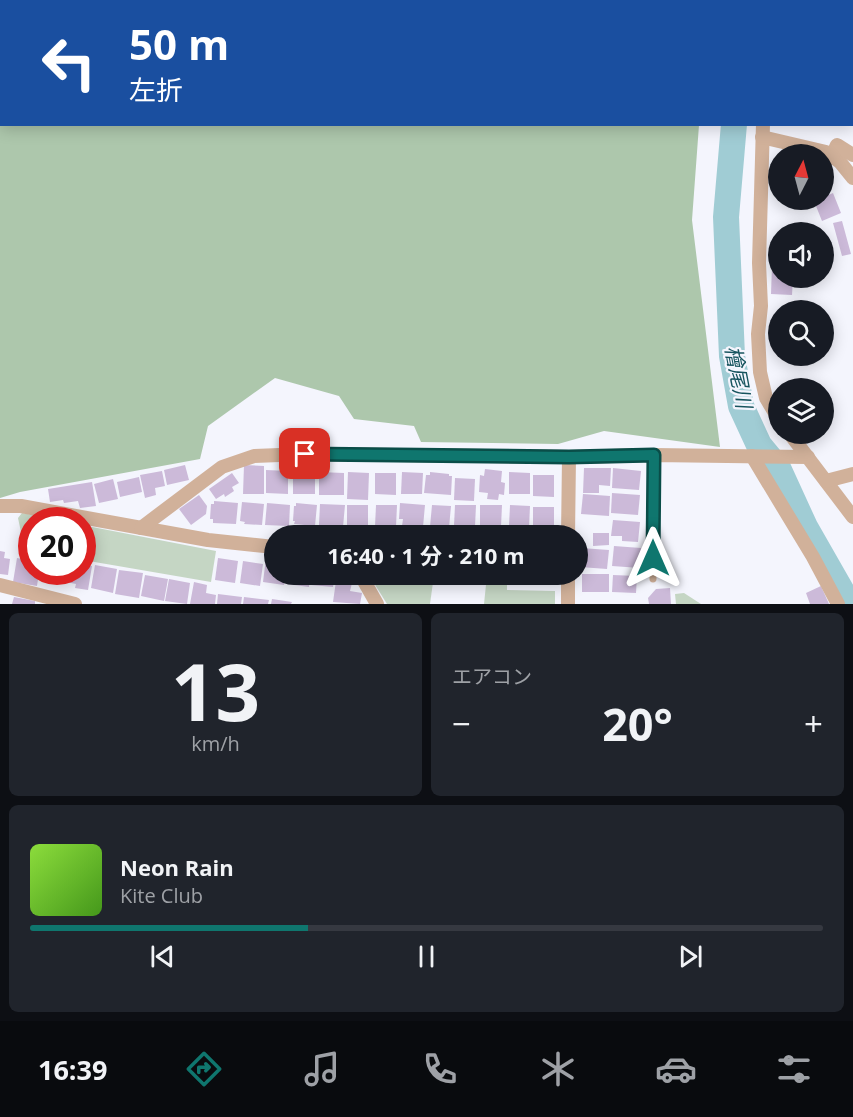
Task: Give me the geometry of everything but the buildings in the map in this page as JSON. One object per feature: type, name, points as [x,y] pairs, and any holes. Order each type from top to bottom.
[{"type":"street","points":[[768,401],[760,372],[758,334],[761,306],[759,263],[762,131],[802,144]]},
{"type":"street","points":[[834,152],[837,145],[853,155]]},
{"type":"street","points":[[834,158],[853,178]]},
{"type":"street","points":[[798,444],[853,517]]},
{"type":"street","points":[[141,528],[222,467],[254,456],[305,454],[808,457]]},
{"type":"street","points":[[752,456],[813,557],[838,604]]},
{"type":"street","points":[[568,525],[569,457]]},
{"type":"street","points":[[826,481],[853,474]]},
{"type":"street","points":[[0,506],[21,506],[208,540],[264,546]]},
{"type":"street","points":[[0,585],[75,604]]},
{"type":"street","points":[[366,585],[377,604]]},
{"type":"street","points":[[568,585],[568,604]]},
{"type":"lane","points":[[653,579],[654,455]]},
{"type":"green space","points":[[0,126],[699,126],[692,220],[720,447],[604,431],[558,444],[421,442],[414,426],[354,419],[339,396],[275,378],[208,426],[200,459],[20,492],[0,498]]},
{"type":"green space","points":[[96,528],[216,551],[211,582],[96,562]]},
{"type":"green space","points":[[375,585],[433,585],[430,604],[387,604]]},
{"type":"green space","points":[[486,585],[507,585],[507,590],[555,591],[555,604],[484,604]]},
{"type":"green space","points":[[684,593],[701,604],[676,604],[675,594]]},
{"type":"waterway","name":"檜尾川","points":[[734,126],[726,217],[732,356],[741,406],[759,445],[778,468],[805,527],[849,604]]},
{"type":"route","points":[[305,454],[569,457],[654,455],[653,558]]}]
